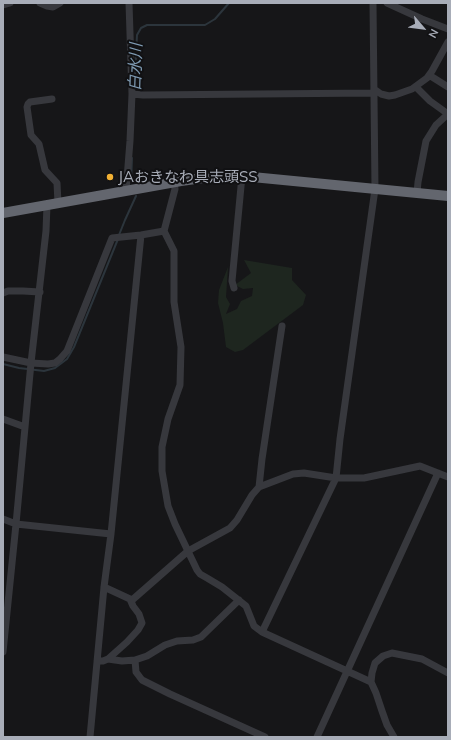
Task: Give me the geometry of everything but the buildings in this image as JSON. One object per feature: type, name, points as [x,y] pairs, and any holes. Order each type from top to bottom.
[{"type":"highway","points":[[3,213],[174,182],[217,176],[242,176],[448,196]]},
{"type":"street","points":[[3,5],[10,3]]},
{"type":"street","points":[[40,3],[53,7],[60,3]]},
{"type":"street","points":[[126,191],[132,94],[129,3]]},
{"type":"street","points":[[262,632],[336,478],[342,424],[375,189],[373,3]]},
{"type":"street","points":[[387,3],[448,29]]},
{"type":"street","points":[[132,94],[374,91],[389,96],[396,95],[416,87],[427,78],[448,42]]},
{"type":"street","points":[[429,75],[448,87]]},
{"type":"street","points":[[416,87],[430,101],[448,114],[436,125],[426,141],[417,193]]},
{"type":"street","points":[[3,652],[31,363],[46,232],[57,183],[45,170],[39,144],[31,135],[27,107],[30,102],[52,99]]},
{"type":"street","points":[[234,288],[232,281],[242,176]]},
{"type":"street","points":[[174,182],[174,189],[164,230],[174,251],[174,302],[181,347],[180,385],[168,419],[162,447],[162,471],[168,506],[197,570],[200,574],[222,587],[246,606],[254,626],[262,632],[372,682]]},
{"type":"street","points":[[3,357],[31,363],[55,363],[67,350],[112,238],[141,235],[164,230]]},
{"type":"street","points":[[90,737],[104,587],[111,534],[141,235]]},
{"type":"street","points":[[3,293],[8,291],[23,290],[40,292]]},
{"type":"street","points":[[259,487],[282,326]]},
{"type":"street","points":[[3,419],[25,427]]},
{"type":"street","points":[[131,601],[188,551],[230,528],[238,520],[252,495],[259,487],[293,474],[304,473],[336,478],[364,478],[420,466],[448,477]]},
{"type":"street","points":[[317,737],[438,473]]},
{"type":"street","points":[[3,519],[16,524],[111,534]]},
{"type":"street","points":[[104,587],[130,598],[142,623],[127,642],[108,659]]},
{"type":"street","points":[[97,661],[108,659],[122,661],[135,660],[147,656],[165,645],[177,641],[194,640],[201,637],[209,631],[239,600]]},
{"type":"street","points":[[394,737],[387,725],[372,682],[372,673],[375,663],[383,656],[392,653],[422,659],[448,673]]},
{"type":"street","points":[[135,660],[136,672],[142,680],[265,737]]},
{"type":"shaded area","points":[[244,260],[292,268],[292,280],[306,295],[303,305],[243,350],[235,352],[226,347],[223,323],[218,303],[219,290],[228,267],[226,297],[230,304],[226,314],[237,309],[241,301],[252,296],[253,288],[243,289],[235,285],[251,273]]},
{"type":"waterway","name":"白水川","points":[[135,76],[137,35],[141,28],[147,25],[205,25],[215,19],[229,3]]},
{"type":"waterway","name":"白水川","points":[[131,181],[132,158]]},
{"type":"waterway","name":"白水川","points":[[119,235],[136,196]]},
{"type":"waterway","name":"白水川","points":[[3,364],[19,368],[44,371],[55,368],[67,359],[74,347],[118,239]]},
{"type":"place","name":"JAおきなわ具志頭SS","points":[[110,177]]}]
